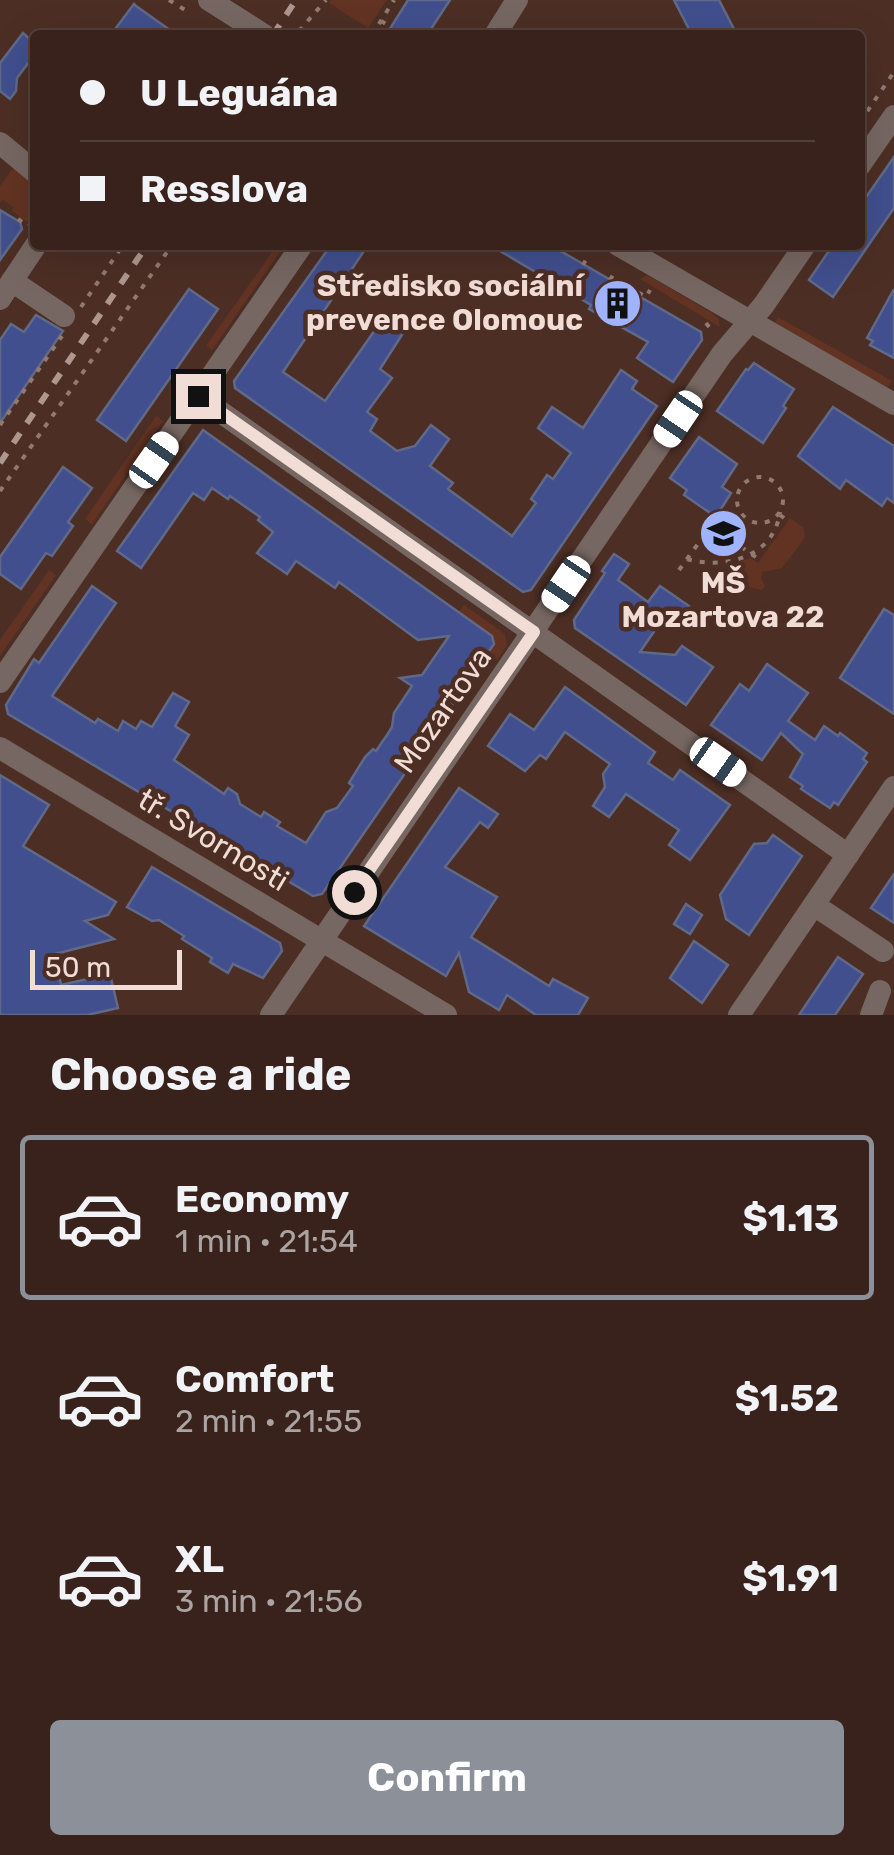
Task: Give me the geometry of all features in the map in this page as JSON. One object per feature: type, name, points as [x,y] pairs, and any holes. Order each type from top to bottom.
[{"type":"street","points":[[210,0],[242,9],[260,30]]},
{"type":"street","points":[[498,30],[517,0]]},
{"type":"street","points":[[865,158],[894,116]]},
{"type":"street","points":[[0,143],[30,168]]},
{"type":"street","points":[[30,240],[6,290],[71,316]]},
{"type":"street","points":[[0,682],[299,250]]},
{"type":"street","points":[[626,250],[894,404]]},
{"type":"street","name":"Mozartova","points":[[271,1015],[534,632],[718,343],[748,322],[801,250]]},
{"type":"street","points":[[198,396],[848,855]]},
{"type":"street","name":"tř. Svornosti","points":[[0,748],[446,1015]]},
{"type":"street","points":[[739,1015],[894,788]]},
{"type":"street","points":[[814,906],[883,952]]},
{"type":"street","points":[[871,1015],[880,991]]},
{"type":"path","points":[[300,30],[326,0]]},
{"type":"path","points":[[375,30],[394,0]]},
{"type":"path","points":[[380,21],[391,27]]},
{"type":"path","points":[[865,115],[894,72]]},
{"type":"path","points":[[18,218],[30,233]]},
{"type":"path","points":[[0,427],[71,316],[119,250]]},
{"type":"path","points":[[0,491],[169,250]]},
{"type":"path","points":[[583,265],[589,254]]},
{"type":"path","points":[[610,280],[616,270]]},
{"type":"path","points":[[616,284],[618,281],[646,297],[650,290]]},
{"type":"path","points":[[706,323],[718,343]]},
{"type":"path","points":[[687,560],[720,564],[751,554],[768,539],[780,513],[782,491],[771,479],[755,477],[742,486],[737,501],[743,516],[766,522],[780,513]]},
{"type":"path","points":[[780,513],[788,521]]},
{"type":"path","points":[[679,570],[710,526],[760,560]]},
{"type":"shaded area","points":[[387,0],[368,28],[329,3]]},
{"type":"shaded area","points":[[17,163],[30,175],[27,222],[12,211],[13,207],[3,200],[0,203],[0,186]]},
{"type":"shaded area","points":[[273,250],[281,250],[212,350],[206,346]]},
{"type":"shaded area","points":[[647,275],[710,312],[718,318],[720,327],[640,279]]},
{"type":"shaded area","points":[[778,317],[892,381],[888,387],[779,328],[774,324]]},
{"type":"shaded area","points":[[156,416],[163,421],[92,524],[85,519]]},
{"type":"shaded area","points":[[790,518],[804,528],[805,538],[782,568],[763,572],[762,590],[745,586],[726,566],[750,558],[758,563]]},
{"type":"shaded area","points":[[49,570],[56,575],[0,656],[0,640]]},
{"type":"shaded area","points":[[464,605],[505,634],[507,645],[497,660],[488,652],[494,644],[492,636],[459,613]]},
{"type":"building","points":[[408,0],[450,0],[430,30],[389,30]]},
{"type":"building","points":[[674,0],[719,0],[734,30],[689,30]]},
{"type":"building","points":[[134,4],[170,30],[119,30],[116,28]]},
{"type":"building","points":[[23,33],[30,39],[30,61],[17,78],[16,91],[10,99],[0,91],[0,63]]},
{"type":"building","points":[[894,157],[894,208],[833,297],[809,280],[830,250],[865,250],[865,199]]},
{"type":"building","points":[[0,210],[20,222],[22,229],[0,260]]},
{"type":"building","points":[[327,250],[365,250],[283,372],[325,401],[387,313],[407,327],[380,369],[392,378],[367,412],[377,419],[370,431],[397,451],[415,446],[431,425],[449,439],[430,466],[453,483],[448,489],[512,536],[536,503],[531,499],[547,475],[553,479],[571,453],[538,428],[552,407],[583,428],[621,370],[637,381],[632,389],[657,406],[531,590],[523,592],[235,388],[234,381]]},
{"type":"building","points":[[498,250],[559,250],[701,332],[702,340],[673,382],[637,358],[648,342],[589,309],[591,305]]},
{"type":"building","points":[[189,289],[218,309],[126,441],[97,420]]},
{"type":"building","points":[[894,289],[894,358],[870,345],[873,341],[867,338]]},
{"type":"building","points":[[36,315],[63,331],[0,423],[0,340],[11,324],[24,332]]},
{"type":"building","points":[[754,363],[794,389],[763,443],[717,411]]},
{"type":"building","points":[[833,407],[894,446],[894,503],[887,498],[882,506],[846,480],[840,489],[798,456]]},
{"type":"building","points":[[203,430],[492,636],[494,644],[322,894],[313,896],[8,714],[6,705],[34,659],[39,663],[92,586],[116,603],[52,696],[95,723],[98,719],[118,731],[123,721],[136,729],[141,721],[152,727],[173,693],[189,702],[175,726],[189,735],[174,760],[224,794],[228,788],[237,794],[240,804],[261,817],[264,812],[280,822],[277,826],[306,843],[326,812],[337,808],[353,786],[349,783],[365,757],[373,749],[376,751],[387,735],[394,713],[412,686],[400,678],[422,675],[449,636],[418,640],[339,582],[335,588],[296,561],[287,574],[257,553],[273,532],[258,520],[260,517],[212,488],[204,500],[193,493],[141,568],[117,551]]},
{"type":"building","points":[[699,437],[737,464],[722,487],[731,493],[716,517],[684,495],[687,490],[670,478]]},
{"type":"building","points":[[63,467],[92,488],[68,522],[73,526],[52,556],[46,553],[21,589],[0,574],[0,557]]},
{"type":"building","points":[[614,554],[629,564],[618,580],[648,602],[660,586],[689,606],[676,625],[664,617],[640,652],[675,655],[682,646],[713,667],[686,705],[575,628],[574,620]]},
{"type":"building","points":[[884,609],[894,615],[894,714],[840,678]]},
{"type":"building","points":[[767,664],[808,693],[788,721],[815,740],[824,726],[867,753],[863,759],[867,762],[838,805],[834,802],[830,808],[790,777],[803,754],[781,733],[762,760],[711,725],[740,684],[749,691]]},
{"type":"building","points":[[565,687],[655,752],[648,763],[673,780],[680,770],[730,805],[690,860],[669,845],[679,830],[626,794],[609,817],[593,806],[605,787],[603,774],[610,764],[565,732],[546,759],[540,755],[525,771],[488,746],[510,714],[534,730]]},
{"type":"building","points":[[0,775],[49,805],[23,846],[116,902],[108,915],[85,921],[114,939],[55,954],[61,985],[110,974],[118,1008],[87,1015],[0,1015]]},
{"type":"building","points":[[459,788],[498,814],[488,828],[480,822],[445,867],[497,897],[471,937],[549,986],[553,979],[588,998],[578,1015],[536,1015],[507,995],[499,1010],[469,992],[459,953],[446,976],[364,926]]},
{"type":"building","points":[[773,835],[802,856],[749,935],[726,919],[720,895],[754,844],[767,843]]},
{"type":"building","points":[[152,867],[280,943],[282,951],[263,978],[233,964],[228,973],[182,939],[184,936],[127,907]]},
{"type":"building","points":[[894,874],[894,923],[871,908]]},
{"type":"building","points":[[686,904],[702,915],[690,934],[674,924]]},
{"type":"building","points":[[694,941],[728,965],[702,1003],[670,978]]},
{"type":"building","points":[[838,957],[863,974],[835,1015],[799,1015]]},
{"type":"railway","points":[[276,30],[296,0]]},
{"type":"railway","points":[[0,463],[144,250]]},
{"type":"place","name":"Středisko sociální prevence Olomouc","points":[[618,303]]},
{"type":"place","name":"MŠ Mozartova 22","points":[[723,534]]},
{"type":"route","points":[[198,396],[534,632],[354,892]]}]
